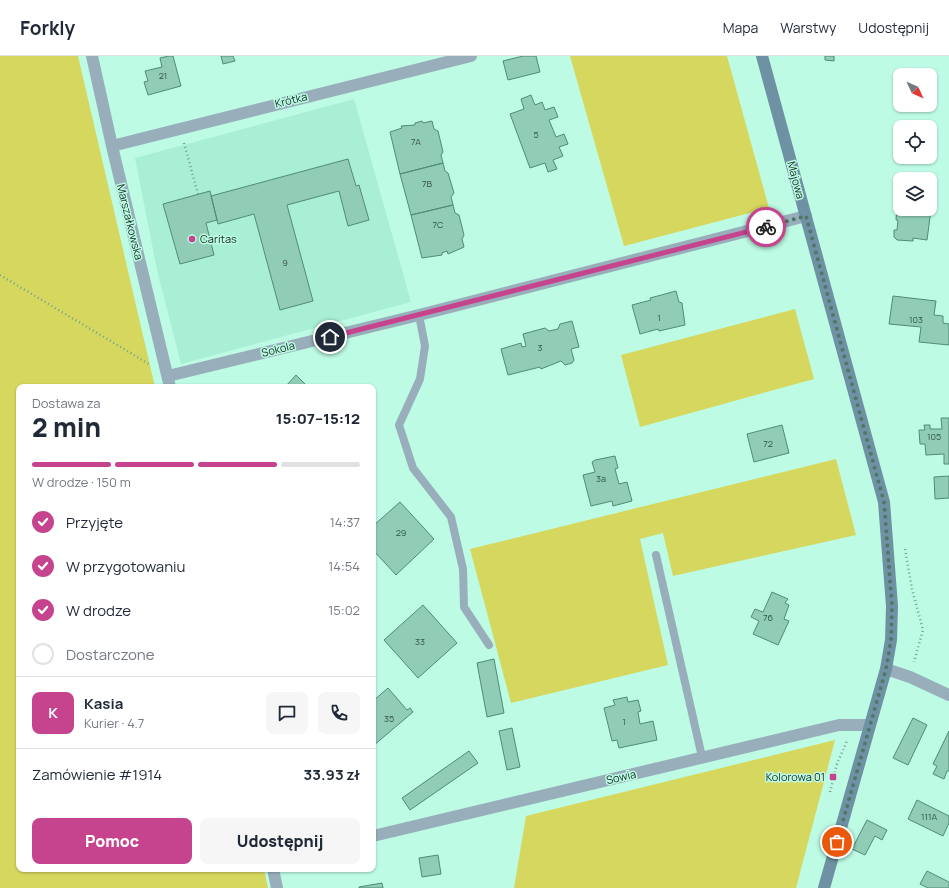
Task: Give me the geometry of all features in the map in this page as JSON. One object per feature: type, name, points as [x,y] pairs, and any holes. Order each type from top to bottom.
[{"type":"street","name":"Marszałkowska","points":[[92,56],[112,146],[169,381]]},
{"type":"street","name":"Krótka","points":[[112,146],[471,56]]},
{"type":"street","name":"Majowa","points":[[762,56],[884,502],[892,606],[891,640],[886,669],[824,888]]},
{"type":"street","name":"Sokola","points":[[169,381],[419,315],[806,216]]},
{"type":"street","points":[[886,669],[910,677],[949,695]]},
{"type":"street","name":"Sowia","points":[[376,835],[838,724],[869,725]]},
{"type":"street","points":[[274,872],[277,888]]},
{"type":"lane","points":[[419,315],[425,346],[420,379],[399,426],[413,468],[451,518],[463,569],[464,607],[489,645]]},
{"type":"lane","points":[[656,555],[702,757]]},
{"type":"path","points":[[184,127],[184,145],[198,194]]},
{"type":"path","points":[[0,274],[169,381]]},
{"type":"path","points":[[830,792],[837,764],[855,725]]},
{"type":"shaded area","points":[[0,56],[78,56],[154,384],[16,384],[16,872],[265,872],[268,888],[0,888]]},
{"type":"shaded area","points":[[570,56],[727,56],[769,208],[624,246]]},
{"type":"shaded area","points":[[354,99],[411,302],[181,364],[157,270],[135,158]]},
{"type":"shaded area","points":[[795,309],[814,379],[640,427],[621,355]]},
{"type":"shaded area","points":[[836,459],[856,535],[673,576],[663,533],[640,539],[668,665],[511,703],[470,549]]},
{"type":"shaded area","points":[[835,740],[796,888],[514,888],[526,816]]},
{"type":"building","points":[[173,56],[181,86],[148,95],[144,82],[148,81],[145,71],[162,67],[160,58]]},
{"type":"building","points":[[221,56],[233,56],[235,61],[223,64]]},
{"type":"building","points":[[523,56],[536,56],[540,72],[508,80],[503,61]]},
{"type":"building","points":[[825,56],[834,56],[834,61],[825,60]]},
{"type":"building","points":[[531,95],[535,105],[542,102],[545,110],[554,107],[558,117],[549,120],[556,137],[564,134],[568,144],[559,147],[563,156],[553,160],[557,169],[548,172],[545,163],[530,168],[510,114],[524,109],[521,99]]},
{"type":"building","points":[[422,121],[423,123],[432,121],[434,129],[438,131],[443,152],[441,155],[443,163],[400,174],[390,132],[402,128],[401,126],[415,125],[415,123]]},
{"type":"building","points":[[348,159],[356,186],[359,185],[369,220],[348,226],[339,191],[287,205],[313,301],[280,310],[254,214],[218,224],[211,196]]},
{"type":"building","points":[[443,163],[445,171],[448,173],[454,193],[451,197],[453,205],[411,215],[400,174]]},
{"type":"building","name":"Caritas","points":[[210,191],[217,220],[206,223],[214,255],[180,264],[163,204]]},
{"type":"building","points":[[453,205],[455,213],[459,215],[464,235],[462,239],[464,247],[448,254],[447,251],[442,253],[442,255],[422,258],[411,215]]},
{"type":"building","points":[[896,216],[930,216],[927,240],[913,238],[913,241],[897,240],[894,237],[894,230],[897,230],[898,220],[896,220]]},
{"type":"building","points":[[676,291],[679,302],[682,303],[685,325],[659,331],[658,329],[640,334],[632,305],[651,300],[650,298]]},
{"type":"building","points":[[893,296],[936,301],[934,315],[943,316],[943,323],[949,324],[949,345],[919,342],[921,327],[889,324]]},
{"type":"building","points":[[572,321],[579,347],[571,349],[574,360],[572,363],[565,365],[561,361],[541,369],[540,367],[508,375],[501,349],[521,343],[522,347],[526,346],[523,334],[545,328],[549,331],[558,329],[560,324]]},
{"type":"building","points":[[296,375],[305,384],[288,384]]},
{"type":"building","points":[[941,418],[949,418],[949,464],[944,464],[944,454],[926,455],[925,444],[920,444],[919,430],[925,430],[924,425],[930,425],[930,429],[942,429]]},
{"type":"building","points":[[782,425],[789,453],[754,462],[747,434]]},
{"type":"building","points":[[615,456],[618,468],[615,469],[619,484],[627,482],[632,501],[613,506],[612,501],[591,506],[583,475],[595,472],[592,462],[595,460]]},
{"type":"building","points":[[949,476],[949,498],[935,499],[934,477]]},
{"type":"building","points":[[400,502],[434,539],[396,575],[376,553],[376,523]]},
{"type":"building","points":[[772,592],[788,599],[785,603],[789,605],[784,619],[789,621],[778,645],[753,634],[759,621],[751,617],[755,609],[763,612]]},
{"type":"building","points":[[423,605],[457,643],[418,678],[384,640]]},
{"type":"building","points":[[494,659],[504,713],[487,717],[477,663]]},
{"type":"building","points":[[388,688],[407,710],[410,708],[413,712],[376,743],[376,698]]},
{"type":"building","points":[[627,697],[628,702],[638,700],[641,711],[638,712],[640,724],[653,721],[657,740],[619,748],[617,740],[612,741],[604,708],[615,705],[613,700]]},
{"type":"building","points":[[913,718],[927,725],[908,765],[893,758]]},
{"type":"building","points":[[512,728],[520,767],[507,770],[499,731]]},
{"type":"building","points":[[949,731],[949,771],[947,771],[944,779],[933,774],[937,766],[933,764]]},
{"type":"building","points":[[469,751],[478,763],[410,810],[402,798]]},
{"type":"building","points":[[917,800],[949,816],[949,823],[943,836],[908,819]]},
{"type":"building","points":[[867,820],[887,830],[882,840],[875,836],[865,855],[852,849]]},
{"type":"building","points":[[438,855],[441,874],[422,877],[419,858]]},
{"type":"building","points":[[927,871],[949,882],[949,888],[928,888],[920,884]]},
{"type":"building","points":[[382,883],[383,888],[359,888],[359,887]]},
{"type":"way so far","points":[[766,227],[806,216],[884,502],[892,606],[891,640],[886,669],[837,842]]},
{"type":"place","name":"Caritas","points":[[192,239]]},
{"type":"place","name":"Kolorowa 01","points":[[833,777]]},
{"type":"route","points":[[330,337],[573,277],[766,227]]}]
